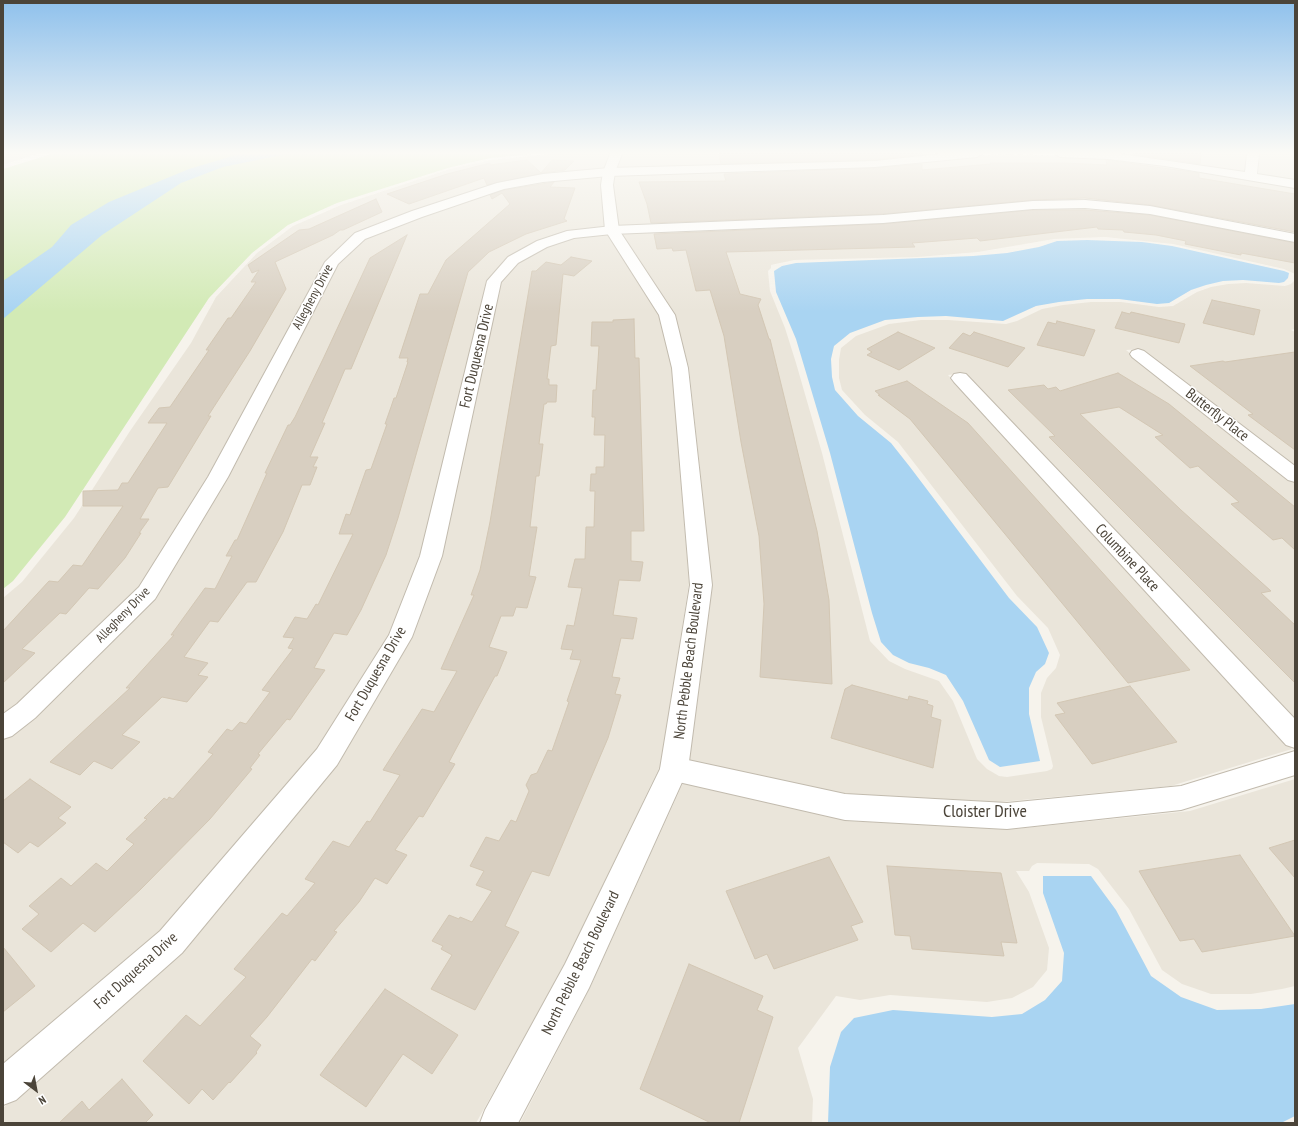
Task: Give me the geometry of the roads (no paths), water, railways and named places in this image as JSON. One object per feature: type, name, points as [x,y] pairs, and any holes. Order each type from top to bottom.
[{"type":"street","name":"Allegheny Drive","points":[[3,728],[26,711],[147,593],[218,477],[332,262],[360,236],[439,207]]},
{"type":"street","name":"North Pebble Beach Boulevard","points":[[498,1123],[577,976],[674,769],[701,585],[680,368],[667,314],[612,230],[609,207]]},
{"type":"street","name":"Fort Duquesna Drive","points":[[3,1087],[171,942],[327,757],[400,637],[431,556],[494,281],[513,260],[542,244],[572,234],[612,230],[883,219],[1027,207]]},
{"type":"street","name":"Fort Duquesna Drive","points":[[1113,207],[1150,210],[1295,238]]},
{"type":"street","name":"Butterfly Place","points":[[1138,354],[1295,476]]},
{"type":"street","name":"Columbine Place","points":[[960,378],[1295,737]]},
{"type":"street","name":"Cloister Drive","points":[[674,769],[845,807],[1007,816],[1181,798],[1295,763]]},
{"type":"water","points":[[101,207],[145,207],[102,235],[3,319],[3,281],[52,247],[71,225]]},
{"type":"water","points":[[1087,240],[1142,242],[1172,246],[1289,273],[1288,278],[1284,282],[1279,283],[1243,280],[1223,281],[1206,285],[1191,290],[1169,303],[1157,304],[1119,299],[1087,299],[1036,306],[1003,321],[946,316],[885,320],[850,333],[834,346],[831,359],[832,377],[835,390],[858,416],[891,443],[1009,598],[1037,627],[1049,653],[1045,664],[1036,672],[1029,688],[1029,714],[1040,761],[1000,767],[989,760],[963,701],[946,675],[929,668],[909,663],[893,655],[881,642],[830,453],[796,339],[776,292],[774,271],[782,266],[796,263],[973,256],[1007,253],[1039,247],[1057,241]]},
{"type":"water","points":[[1043,876],[1091,876],[1116,910],[1151,976],[1181,997],[1217,1010],[1261,1009],[1295,1004],[1295,1116],[1281,1123],[828,1123],[830,1067],[841,1032],[854,1018],[893,1010],[992,1017],[1022,1014],[1045,1000],[1062,981],[1064,953],[1043,893]]}]
